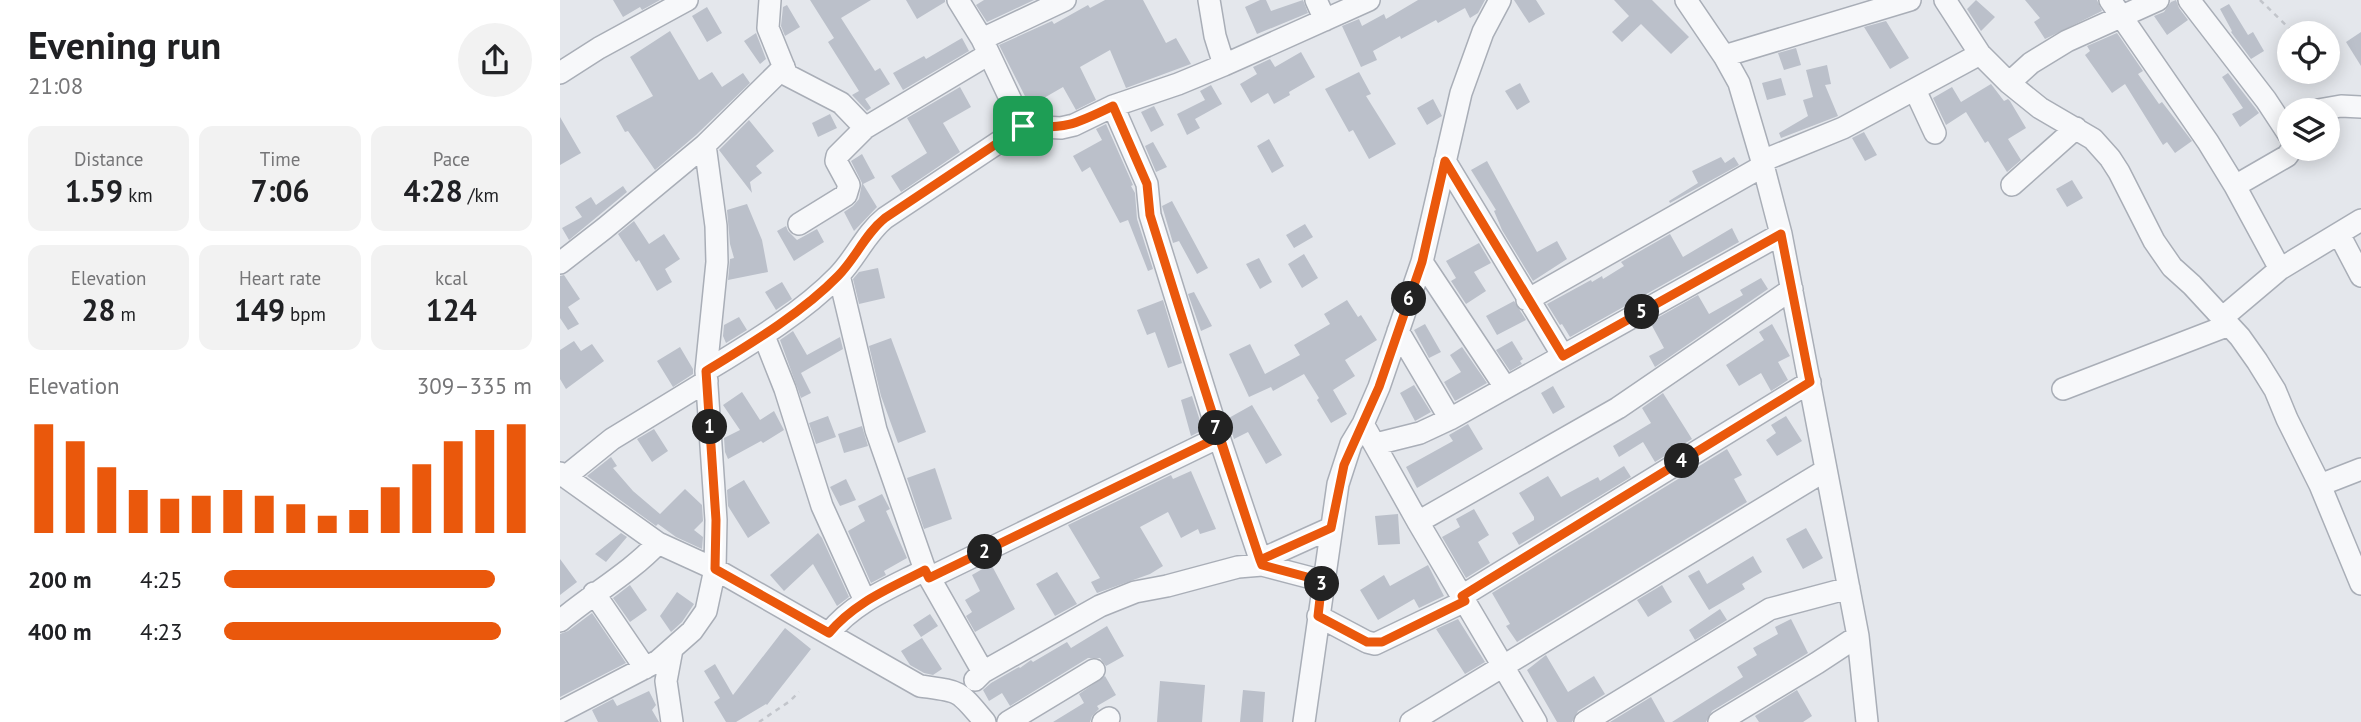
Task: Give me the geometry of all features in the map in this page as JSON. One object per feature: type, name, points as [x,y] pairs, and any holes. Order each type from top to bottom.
[{"type":"street","points":[[560,73],[599,48],[687,0]]},
{"type":"street","points":[[770,0],[768,28],[787,75],[841,103],[865,128]]},
{"type":"street","points":[[958,0],[986,47],[1023,126]]},
{"type":"street","points":[[799,224],[846,195],[849,186],[836,161],[837,156],[865,128],[986,47],[1026,8],[1065,0]]},
{"type":"street","points":[[1209,0],[1215,36],[1224,65]]},
{"type":"street","points":[[1316,0],[1325,20]]},
{"type":"street","points":[[985,722],[964,696],[954,690],[920,686],[715,569],[658,542],[562,475],[764,336],[839,275],[873,227],[1023,126],[1061,128],[1074,125],[1113,106],[1224,65],[1369,0]]},
{"type":"street","points":[[1304,722],[1322,581],[1344,465],[1363,424],[1422,262],[1461,93],[1474,55],[1500,0]]},
{"type":"street","points":[[1686,0],[1739,83],[1781,234],[1858,636],[1867,722]]},
{"type":"street","points":[[1724,56],[1910,0]]},
{"type":"street","points":[[1945,0],[1980,54],[2009,83],[2040,108],[2093,139],[2110,158],[2154,240],[2172,267],[2226,321],[2257,361],[2275,390],[2320,485],[2361,584]]},
{"type":"street","points":[[2009,83],[2041,56],[2115,8],[2158,0]]},
{"type":"street","points":[[2189,0],[2277,117]]},
{"type":"street","points":[[2115,8],[2208,142],[2280,269]]},
{"type":"street","points":[[1527,300],[1763,163],[1843,128],[1980,54]]},
{"type":"street","points":[[560,262],[606,228],[705,145],[784,66]]},
{"type":"street","points":[[1915,90],[1935,133]]},
{"type":"street","points":[[1113,106],[1147,184],[1150,215],[1261,563]]},
{"type":"street","points":[[2340,106],[2361,107]]},
{"type":"street","points":[[2012,185],[2076,128]]},
{"type":"street","points":[[560,712],[658,661],[692,631],[706,611],[715,569],[716,520],[706,376],[717,262],[716,226],[705,145]]},
{"type":"street","points":[[1445,161],[1563,356]]},
{"type":"street","points":[[2235,186],[2278,161]]},
{"type":"street","points":[[2063,389],[2226,321],[2280,269],[2361,220]]},
{"type":"street","points":[[1376,444],[1420,433],[1450,419],[1781,234]]},
{"type":"street","points":[[2339,234],[2361,276]]},
{"type":"street","points":[[1422,262],[1505,387]]},
{"type":"street","points":[[839,275],[876,430],[927,574],[983,672]]},
{"type":"street","points":[[1418,522],[1618,408],[1792,289]]},
{"type":"street","points":[[1398,331],[1450,419]]},
{"type":"street","points":[[764,336],[785,389],[822,506],[865,601]]},
{"type":"street","points":[[1318,616],[1375,644],[1463,598],[1810,382]]},
{"type":"street","points":[[1363,424],[1536,722]]},
{"type":"street","points":[[829,633],[847,613],[865,601],[1219,437]]},
{"type":"street","points":[[2320,485],[2361,469]]},
{"type":"street","points":[[1411,722],[1826,470]]},
{"type":"street","points":[[964,696],[972,682],[983,672],[1114,599],[1261,563],[1331,528]]},
{"type":"street","points":[[560,621],[642,559],[658,542]]},
{"type":"street","points":[[1261,563],[1322,581]]},
{"type":"street","points":[[1585,722],[1770,609],[1849,588]]},
{"type":"street","points":[[594,593],[645,668]]},
{"type":"street","points":[[1719,722],[1858,636]]},
{"type":"street","points":[[672,649],[666,681],[672,722]]},
{"type":"street","points":[[1008,722],[1094,670]]},
{"type":"path","points":[[2260,0],[2282,21]]},
{"type":"path","points":[[759,722],[799,692]]},
{"type":"building","points":[[613,0],[660,0],[623,17]]},
{"type":"building","points":[[810,0],[871,0],[841,18],[875,71],[880,68],[890,84],[865,99],[871,108],[867,111],[852,95],[859,91],[828,42],[834,38]]},
{"type":"building","points":[[906,0],[945,0],[945,2],[917,19]]},
{"type":"building","points":[[984,0],[1034,0],[987,22],[976,5]]},
{"type":"building","points":[[1105,0],[1143,0],[1166,43],[1176,38],[1191,64],[1126,88],[1110,50],[1080,67],[1096,100],[1076,110],[1063,87],[1030,106],[999,45],[1052,21],[1054,24],[1088,5],[1090,8]]},
{"type":"building","points":[[1266,0],[1271,11],[1303,0],[1308,13],[1257,34],[1245,7]]},
{"type":"building","points":[[1418,0],[1485,0],[1478,13],[1470,18],[1465,8],[1401,39],[1400,36],[1373,51],[1377,60],[1361,67],[1342,26],[1359,19],[1362,26],[1384,14],[1386,19]]},
{"type":"building","points":[[1514,0],[1536,0],[1545,14],[1529,23]]},
{"type":"building","points":[[1614,0],[1652,0],[1689,37],[1671,54],[1641,24],[1622,42],[1612,32],[1629,16]]},
{"type":"building","points":[[1976,0],[1995,17],[1981,31],[1967,9]]},
{"type":"building","points":[[2025,0],[2097,0],[2102,11],[2045,39],[2034,22],[2040,18]]},
{"type":"building","points":[[2176,0],[2188,20],[2167,35],[2154,16],[2164,12],[2171,2]]},
{"type":"building","points":[[2229,4],[2248,35],[2253,32],[2264,51],[2251,59],[2231,32],[2220,9]]},
{"type":"building","points":[[787,5],[800,27],[785,36],[781,26],[783,7]]},
{"type":"building","points":[[707,7],[722,33],[707,42],[692,16]]},
{"type":"building","points":[[1886,21],[1909,58],[1890,69],[1864,27]]},
{"type":"building","points":[[670,31],[699,80],[712,72],[722,87],[743,73],[750,83],[655,170],[616,116],[653,96],[630,57]]},
{"type":"building","points":[[2361,32],[2361,66],[2346,42]]},
{"type":"building","points":[[756,33],[766,59],[760,64],[744,41]]},
{"type":"building","points":[[2117,33],[2143,71],[2138,74],[2159,104],[2162,102],[2192,141],[2175,153],[2167,142],[2163,145],[2125,84],[2112,93],[2085,55],[2090,51],[2087,46]]},
{"type":"building","points":[[962,38],[969,51],[903,90],[893,73],[924,56],[926,59]]},
{"type":"building","points":[[1796,48],[1801,65],[1784,70],[1778,53]]},
{"type":"building","points":[[1301,52],[1315,77],[1274,104],[1268,93],[1251,103],[1240,84],[1257,74],[1253,67],[1270,59],[1275,67]]},
{"type":"building","points":[[1827,65],[1831,84],[1825,85],[1838,116],[1781,138],[1779,133],[1808,116],[1803,100],[1813,97],[1806,70]]},
{"type":"building","points":[[1359,72],[1371,94],[1366,96],[1396,144],[1369,159],[1353,130],[1349,132],[1325,89]]},
{"type":"building","points":[[2228,73],[2259,113],[2240,127],[2232,114],[2243,108],[2222,77]]},
{"type":"building","points":[[1781,78],[1786,95],[1767,100],[1762,83]]},
{"type":"building","points":[[1520,83],[1530,102],[1517,110],[1505,91]]},
{"type":"building","points":[[1991,84],[2004,101],[2010,101],[2026,128],[2008,139],[2021,160],[2007,172],[1966,112],[1946,125],[1933,98],[1952,87],[1961,102]]},
{"type":"building","points":[[1211,85],[1222,104],[1195,119],[1200,128],[1187,135],[1177,114],[1205,100],[1200,91]]},
{"type":"building","points":[[960,87],[971,107],[943,123],[960,152],[901,192],[891,176],[927,153],[907,118]]},
{"type":"building","points":[[1433,99],[1442,116],[1427,125],[1417,108]]},
{"type":"building","points":[[1154,106],[1164,125],[1151,132],[1141,112]]},
{"type":"building","points":[[830,114],[837,128],[818,137],[812,123]]},
{"type":"building","points":[[560,117],[581,153],[560,165]]},
{"type":"building","points":[[749,120],[774,151],[756,166],[762,173],[750,182],[752,193],[719,150]]},
{"type":"building","points":[[1106,124],[1133,185],[1131,186],[1135,193],[1137,219],[1153,269],[1148,271],[1128,220],[1120,223],[1090,167],[1082,172],[1073,156],[1102,140],[1096,129]]},
{"type":"building","points":[[1864,132],[1877,155],[1865,161],[1852,138]]},
{"type":"building","points":[[1269,139],[1284,166],[1272,173],[1257,146]]},
{"type":"building","points":[[1153,142],[1167,167],[1156,172],[1145,146]]},
{"type":"building","points":[[862,154],[875,178],[863,184],[877,207],[854,231],[844,212],[859,199],[862,183],[851,161]]},
{"type":"building","points":[[1721,157],[1725,163],[1734,157],[1739,165],[1670,203],[1669,201],[1698,183],[1692,171]]},
{"type":"building","points":[[1487,161],[1537,252],[1557,241],[1567,259],[1533,281],[1502,230],[1494,211],[1496,210],[1471,170]]},
{"type":"building","points":[[2072,180],[2083,198],[2067,207],[2056,189]]},
{"type":"building","points":[[623,186],[627,192],[569,240],[562,228],[582,217],[575,207],[591,197],[596,205]]},
{"type":"building","points":[[1172,201],[1208,268],[1197,274],[1179,241],[1173,243],[1162,206]]},
{"type":"building","points":[[747,204],[762,240],[768,272],[728,280],[730,259],[734,258],[727,210]]},
{"type":"building","points":[[634,221],[649,244],[664,234],[680,259],[665,269],[672,282],[657,291],[639,260],[636,262],[618,234]]},
{"type":"building","points":[[1305,224],[1313,237],[1294,248],[1286,235]]},
{"type":"building","points":[[786,226],[797,240],[817,229],[824,242],[794,261],[777,231]]},
{"type":"building","points":[[1732,228],[1739,242],[1570,337],[1547,304],[1591,280],[1592,282],[1602,276],[1603,279],[1624,266],[1621,262],[1670,234],[1683,257]]},
{"type":"building","points":[[1479,243],[1491,263],[1474,272],[1486,291],[1466,304],[1451,281],[1456,278],[1446,261]]},
{"type":"building","points":[[1304,254],[1318,278],[1302,288],[1288,264]]},
{"type":"building","points":[[1259,258],[1272,282],[1260,289],[1246,264]]},
{"type":"building","points":[[878,268],[885,298],[859,304],[853,279],[859,272]]},
{"type":"building","points":[[564,275],[580,299],[568,307],[579,324],[568,330],[560,318],[560,276]]},
{"type":"building","points":[[1761,278],[1768,289],[1655,367],[1649,356],[1664,348],[1650,322],[1698,295],[1709,314],[1743,295],[1740,290]]},
{"type":"building","points":[[782,282],[792,299],[776,310],[765,292]]},
{"type":"building","points":[[1194,292],[1212,326],[1201,331],[1188,294]]},
{"type":"building","points":[[1163,300],[1182,363],[1168,368],[1155,332],[1147,335],[1137,310]]},
{"type":"building","points":[[1347,300],[1358,317],[1361,315],[1377,340],[1345,360],[1355,376],[1333,390],[1347,414],[1331,423],[1304,374],[1273,391],[1271,387],[1249,397],[1229,354],[1250,344],[1265,374],[1300,355],[1294,345],[1330,324],[1324,314]]},
{"type":"building","points":[[1514,301],[1526,320],[1497,335],[1486,316]]},
{"type":"building","points":[[739,317],[747,330],[726,343],[723,336],[724,325]]},
{"type":"building","points":[[1425,324],[1441,352],[1429,358],[1414,330]]},
{"type":"building","points":[[1772,324],[1790,356],[1778,362],[1788,380],[1771,391],[1761,373],[1739,386],[1726,365],[1764,340],[1759,332]]},
{"type":"building","points":[[793,331],[807,355],[840,337],[843,349],[801,373],[811,393],[801,398],[780,340]]},
{"type":"building","points":[[891,338],[926,432],[898,443],[881,396],[869,346]]},
{"type":"building","points":[[574,341],[581,351],[592,344],[604,361],[566,389],[560,379],[560,350]]},
{"type":"building","points":[[1512,341],[1523,359],[1520,361],[1522,364],[1510,371],[1496,350]]},
{"type":"building","points":[[680,347],[693,369],[693,374],[673,387],[657,361]]},
{"type":"building","points":[[1462,347],[1487,383],[1455,401],[1444,382],[1461,372],[1450,355]]},
{"type":"building","points":[[1414,385],[1431,412],[1415,421],[1400,393]]},
{"type":"building","points":[[1553,386],[1565,407],[1553,414],[1541,393]]},
{"type":"building","points":[[742,392],[760,420],[774,411],[784,430],[728,459],[724,438],[740,430],[723,405]]},
{"type":"building","points":[[1663,393],[1692,439],[1655,462],[1643,442],[1619,457],[1613,446],[1651,423],[1642,408]]},
{"type":"building","points":[[1192,396],[1203,430],[1191,436],[1181,400]]},
{"type":"building","points":[[1252,405],[1282,455],[1266,464],[1248,432],[1234,439],[1227,419]]},
{"type":"building","points":[[828,416],[836,437],[816,444],[809,423]]},
{"type":"building","points":[[1786,416],[1802,441],[1777,456],[1766,440],[1776,433],[1771,425]]},
{"type":"building","points":[[1468,424],[1483,449],[1417,488],[1406,467],[1453,441],[1449,435]]},
{"type":"building","points":[[862,426],[868,446],[844,453],[838,434]]},
{"type":"building","points":[[654,429],[668,451],[652,462],[637,439]]},
{"type":"building","points":[[1727,449],[1742,475],[1734,479],[1747,502],[1517,642],[1506,626],[1510,624],[1492,593]]},
{"type":"building","points":[[611,457],[617,466],[613,468],[633,491],[660,514],[685,489],[702,505],[703,521],[694,530],[703,537],[702,549],[676,537],[658,524],[656,526],[587,476]]},
{"type":"building","points":[[1624,466],[1631,477],[1519,545],[1512,533],[1534,520],[1534,517],[1519,493],[1548,476],[1561,497],[1598,477],[1600,481]]},
{"type":"building","points":[[935,468],[952,519],[924,529],[907,478]]},
{"type":"building","points":[[1191,471],[1216,529],[1200,534],[1198,529],[1181,538],[1168,512],[1140,527],[1163,566],[1150,574],[1097,593],[1091,582],[1100,578],[1068,525],[1171,475],[1173,479]]},
{"type":"building","points":[[846,479],[856,500],[840,506],[830,487]]},
{"type":"building","points":[[744,480],[770,523],[748,538],[728,506],[727,490]]},
{"type":"building","points":[[882,494],[890,509],[886,511],[907,558],[884,571],[886,575],[871,583],[848,531],[865,521],[858,506]]},
{"type":"building","points":[[1474,509],[1489,535],[1478,542],[1490,563],[1466,578],[1442,537],[1460,527],[1456,519]]},
{"type":"building","points":[[1398,514],[1400,544],[1378,545],[1375,516]]},
{"type":"building","points":[[1806,528],[1823,558],[1803,569],[1786,539]]},
{"type":"building","points":[[621,533],[627,537],[606,562],[595,554]]},
{"type":"building","points":[[818,533],[849,597],[837,606],[813,564],[784,591],[770,575]]},
{"type":"building","points":[[1753,556],[1762,572],[1742,584],[1745,589],[1709,610],[1688,576],[1699,570],[1707,584]]},
{"type":"building","points":[[560,559],[577,582],[560,595]]},
{"type":"building","points":[[991,564],[1015,609],[975,632],[966,616],[972,612],[965,600],[980,591],[972,575]]},
{"type":"building","points":[[1428,565],[1444,596],[1419,608],[1414,599],[1378,620],[1360,590],[1384,575],[1390,586]]},
{"type":"building","points":[[1057,572],[1077,604],[1055,616],[1036,584]]},
{"type":"building","points":[[630,585],[647,610],[630,622],[613,598]]},
{"type":"building","points":[[1662,585],[1672,602],[1648,617],[1637,600]]},
{"type":"building","points":[[677,592],[694,604],[682,622],[671,632],[660,616]]},
{"type":"building","points":[[1720,609],[1727,620],[1695,640],[1689,630]]},
{"type":"building","points":[[592,613],[626,663],[560,697],[560,634]]},
{"type":"building","points":[[930,614],[938,626],[921,637],[913,625]]},
{"type":"building","points":[[1458,619],[1485,662],[1465,674],[1436,629]]},
{"type":"building","points":[[1791,619],[1808,653],[1712,711],[1706,722],[1672,722],[1743,677],[1737,667],[1757,655],[1753,648],[1778,634],[1775,627]]},
{"type":"building","points":[[1107,626],[1124,656],[1106,666],[1100,658],[1088,658],[1010,706],[1002,693],[989,701],[983,690],[991,683],[1067,642],[1071,648]]},
{"type":"building","points":[[785,628],[811,649],[767,705],[736,722],[726,722],[714,702],[720,698],[704,671],[715,664],[733,695]]},
{"type":"building","points":[[922,638],[942,669],[933,675],[910,665],[901,651]]},
{"type":"building","points":[[1546,655],[1568,692],[1594,676],[1605,694],[1578,711],[1572,722],[1557,722],[1527,670]]},
{"type":"building","points":[[1105,676],[1116,695],[1097,706],[1099,709],[1090,722],[1053,722],[1084,703],[1079,694]]},
{"type":"building","points":[[1160,681],[1205,685],[1202,722],[1157,722]]},
{"type":"building","points":[[1243,690],[1265,692],[1263,722],[1240,722]]},
{"type":"building","points":[[1797,690],[1812,716],[1803,722],[1759,722],[1755,716]]},
{"type":"building","points":[[649,691],[656,705],[652,710],[659,722],[598,722],[592,710],[613,699],[617,706]]},
{"type":"building","points":[[1651,697],[1665,722],[1610,722]]},
{"type":"route","points":[[1023,126],[873,227],[839,275],[827,286],[764,336],[706,371],[716,520],[715,569],[829,633],[847,613],[865,601],[925,570],[929,578],[1219,437],[1260,560],[1262,565],[1322,581],[1318,616],[1375,644],[1465,601],[1462,596],[1810,382],[1781,234],[1563,356],[1445,161],[1422,262],[1379,387],[1344,465],[1331,528],[1260,560],[1150,215],[1147,184],[1113,106],[1074,125],[1061,128],[1023,126]]}]
